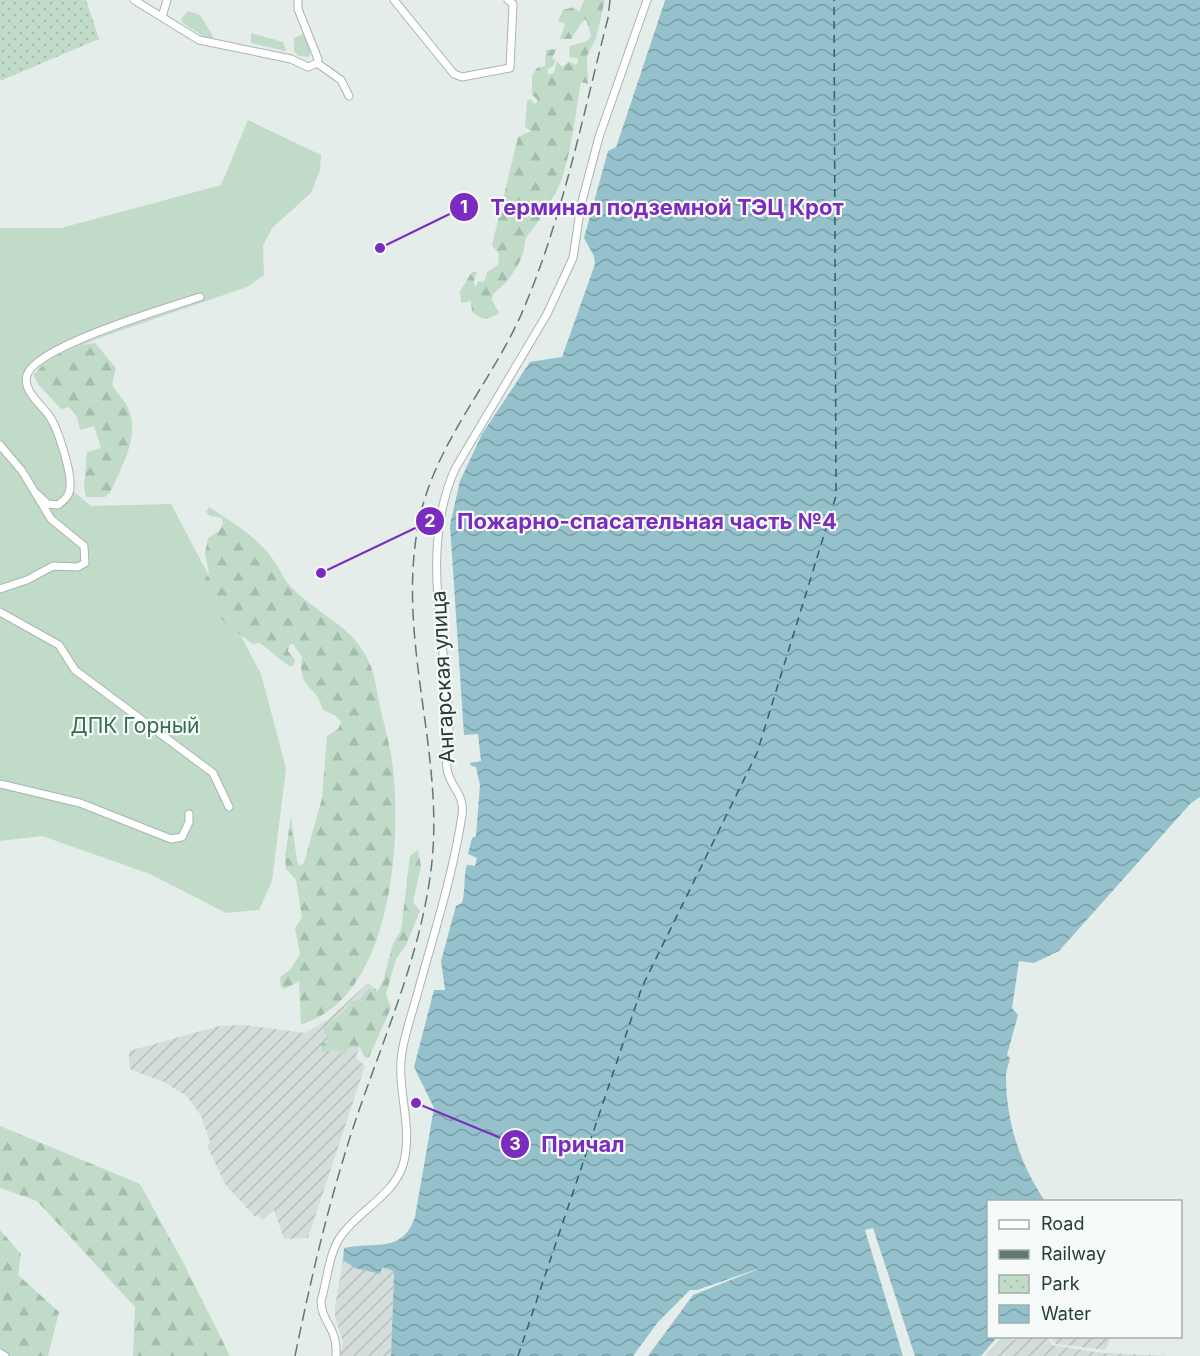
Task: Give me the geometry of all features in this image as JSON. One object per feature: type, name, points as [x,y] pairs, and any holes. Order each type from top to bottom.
[{"type":"street","points":[[134,0],[199,40],[291,59],[308,66],[317,63]]},
{"type":"street","points":[[162,17],[167,0]]},
{"type":"street","points":[[298,0],[298,9],[316,51],[317,63],[341,80],[349,96]]},
{"type":"street","points":[[394,0],[454,74],[462,77],[510,68],[511,2]]},
{"type":"street","name":"Ангарская улица","points":[[336,1356],[335,1333],[321,1311],[321,1301],[339,1238],[357,1216],[388,1190],[402,1167],[407,1145],[402,1053],[446,892],[462,812],[462,797],[449,778],[447,767],[449,722],[436,571],[440,515],[446,490],[455,469],[547,314],[573,258],[581,205],[599,137],[647,0]]},
{"type":"street","points":[[35,492],[48,504],[58,505],[67,498],[70,488],[68,465],[52,419],[30,391],[27,382],[31,368],[47,355],[83,338],[200,297]]},
{"type":"street","points":[[0,445],[22,471],[51,519],[84,546],[85,563],[78,567],[45,568],[27,580],[0,589]]},
{"type":"street","points":[[0,612],[59,645],[75,670],[213,773],[229,807]]},
{"type":"street","points":[[0,784],[80,803],[171,839],[182,837],[189,822],[189,814]]},
{"type":"street","points":[[0,1353],[5,1356]]},
{"type":"shaded area","points":[[368,983],[377,990],[356,1058],[365,1066],[308,1238],[284,1239],[274,1210],[263,1220],[258,1215],[255,1217],[225,1184],[207,1146],[210,1142],[201,1116],[187,1096],[164,1082],[131,1070],[129,1051],[219,1026],[244,1025],[305,1033],[330,1018]]},
{"type":"shaded area","points":[[343,1260],[356,1268],[379,1274],[381,1267],[394,1270],[391,1356],[340,1356],[343,1343],[335,1317],[335,1306]]},
{"type":"shaded area","points":[[1002,1338],[1013,1340],[1048,1338],[1052,1345],[1103,1353],[1169,1356],[985,1356]]},
{"type":"shaded area","points":[[1051,1338],[1111,1338],[1105,1350],[1056,1344]]},
{"type":"green space","points":[[0,0],[86,0],[99,39],[0,81]]},
{"type":"green space","points":[[584,0],[605,0],[596,38],[587,56],[588,84],[581,82],[566,166],[554,195],[525,241],[521,259],[515,270],[493,294],[492,300],[499,313],[482,318],[472,312],[471,301],[461,303],[460,291],[472,272],[477,272],[474,281],[475,288],[478,281],[484,282],[487,272],[498,265],[499,254],[492,245],[518,137],[531,131],[525,127],[527,101],[530,99],[535,104],[538,100],[532,95],[532,76],[537,68],[545,66],[546,50],[557,49],[552,58],[555,60],[554,65],[547,70],[549,75],[554,72],[557,61],[562,67],[569,62],[577,65],[578,58],[569,57],[570,46],[587,41],[591,36],[587,21],[584,19],[571,39],[560,39],[565,24],[558,21],[563,10],[574,7],[579,12]]},
{"type":"green space","points":[[188,11],[200,15],[214,38],[204,37],[183,23],[181,19]]},
{"type":"green space","points":[[251,33],[283,42],[286,49],[285,51],[251,43]]},
{"type":"green space","points":[[303,34],[311,49],[309,57],[298,56],[294,51],[294,38]]},
{"type":"green space","name":"ДПК Горный","points":[[248,120],[321,155],[320,170],[311,193],[272,228],[263,246],[264,275],[247,287],[99,338],[59,355],[29,374],[30,390],[54,420],[73,491],[91,506],[171,504],[261,674],[286,768],[272,881],[259,910],[226,913],[150,874],[42,836],[0,841],[0,228],[61,228],[221,185]]},
{"type":"green space","points":[[95,343],[116,368],[112,384],[128,408],[132,429],[124,462],[110,493],[105,497],[86,497],[84,487],[87,452],[101,448],[94,426],[80,430],[77,417],[69,407],[61,409],[38,384],[33,375],[61,353]]},
{"type":"green space","points":[[209,507],[256,540],[269,554],[292,588],[356,641],[373,672],[391,754],[395,838],[384,916],[372,953],[354,985],[331,1009],[301,1024],[299,981],[285,989],[281,987],[280,977],[290,970],[300,954],[295,928],[302,917],[296,880],[286,869],[285,856],[291,816],[297,861],[300,866],[304,863],[322,798],[327,736],[338,729],[341,722],[336,716],[323,710],[320,701],[305,682],[301,668],[302,657],[293,644],[289,645],[288,651],[295,660],[293,666],[289,666],[260,643],[253,644],[224,622],[211,605],[202,583],[209,574],[205,553],[208,538],[220,530],[223,523],[222,518],[210,516],[206,512]]},
{"type":"green space","points":[[418,850],[421,866],[413,902],[420,911],[406,945],[396,959],[386,994],[391,1008],[369,1057],[365,1058],[360,1047],[348,1048],[344,1055],[336,1050],[322,1052],[321,1044],[330,1041],[322,1028],[343,1013],[351,1002],[360,999],[369,988],[377,992],[383,981],[393,944],[401,930],[410,856]]},
{"type":"green space","points":[[0,1126],[140,1184],[184,1264],[230,1356],[133,1356],[135,1307],[37,1201],[0,1188]]},
{"type":"green space","points":[[0,1230],[21,1254],[18,1275],[59,1312],[48,1356],[0,1356]]},
{"type":"water","points":[[665,0],[1200,0],[1200,797],[1191,803],[1059,951],[1034,963],[1019,961],[1012,1008],[1018,1015],[1007,1055],[1010,1058],[1006,1074],[1007,1093],[1016,1142],[1028,1172],[1044,1200],[987,1200],[987,1338],[996,1338],[981,1356],[648,1356],[693,1295],[766,1266],[697,1290],[690,1290],[658,1322],[633,1356],[391,1356],[394,1271],[382,1267],[380,1274],[355,1268],[343,1260],[344,1248],[387,1244],[395,1241],[410,1229],[415,1217],[434,1108],[414,1067],[434,990],[445,990],[441,961],[456,906],[462,903],[467,865],[475,866],[477,858],[468,854],[472,838],[476,836],[480,785],[476,767],[471,766],[470,763],[481,761],[478,734],[464,735],[450,525],[460,481],[482,434],[530,362],[562,357],[595,264],[594,256],[584,238],[608,151],[616,147]]},
{"type":"pier","points":[[661,0],[665,0],[616,147],[612,146]]},
{"type":"pier","points":[[873,1228],[915,1356],[903,1356],[865,1230]]},
{"type":"ferry route","points":[[518,1356],[642,987],[757,753],[836,496],[834,0]]},
{"type":"railway","points":[[295,1356],[336,1182],[409,967],[426,903],[431,870],[434,826],[432,783],[413,609],[413,565],[419,521],[438,465],[451,438],[512,335],[538,273],[571,165],[608,18],[610,0]]},
{"type":"place","name":"Терминал подземной ТЭЦ Крот","points":[[380,248]]},
{"type":"place","name":"Пожарно-спасательная часть №4","points":[[321,573]]},
{"type":"place","name":"Причал","points":[[416,1103]]}]
